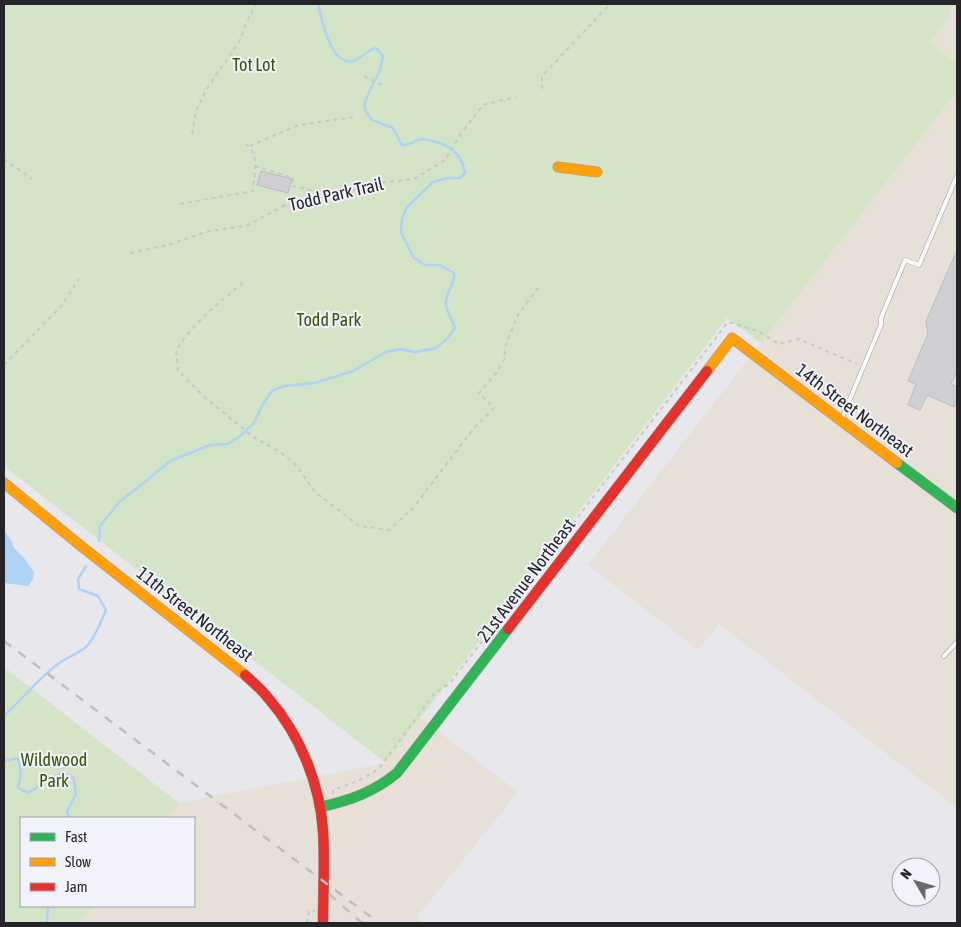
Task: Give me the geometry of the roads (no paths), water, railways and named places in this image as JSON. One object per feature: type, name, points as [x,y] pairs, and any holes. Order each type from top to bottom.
[{"type":"street","points":[[558,167],[597,172]]},
{"type":"street","name":"14th Street Northeast","points":[[732,338],[957,508]]},
{"type":"street","name":"21st Avenue Northeast","points":[[320,807],[353,799],[373,791],[397,774],[732,338]]},
{"type":"street","name":"11th Street Northeast","points":[[4,483],[81,546],[239,669],[269,698],[293,732],[303,752],[320,807],[323,832],[323,923]]},
{"type":"lane","points":[[841,420],[882,324],[881,318],[905,260],[919,265],[957,176]]},
{"type":"lane","points":[[944,656],[957,642]]},
{"type":"water","points":[[4,530],[14,548],[34,572],[33,579],[28,586],[4,583]]},
{"type":"waterway","points":[[99,541],[100,526],[120,501],[170,461],[210,445],[228,444],[239,437],[254,423],[263,404],[273,390],[285,386],[315,383],[353,371],[386,352],[400,349],[415,352],[436,348],[448,338],[455,328],[446,305],[454,273],[440,265],[425,265],[414,258],[401,233],[402,219],[407,207],[433,182],[447,178],[460,178],[465,173],[464,167],[455,152],[445,145],[421,139],[402,145],[393,128],[372,120],[365,110],[365,101],[380,70],[383,56],[376,48],[352,61],[344,60],[338,56],[328,40],[318,4]]},
{"type":"waterway","points":[[4,716],[51,670],[85,648],[96,633],[106,610],[98,596],[79,589],[78,579],[86,566]]},
{"type":"waterway","points":[[4,761],[18,758],[21,773],[18,788],[28,793],[62,772],[74,778],[76,794],[67,811],[69,817]]},
{"type":"waterway","points":[[47,923],[48,907]]},
{"type":"railway","points":[[4,641],[379,923]]},
{"type":"railway","points":[[329,894],[362,923]]},
{"type":"park label","name":"Tot Lot","points":[[254,64]]},
{"type":"park label","name":"Todd Park","points":[[329,319]]},
{"type":"park label","name":"Wildwood Park","points":[[54,770]]}]
